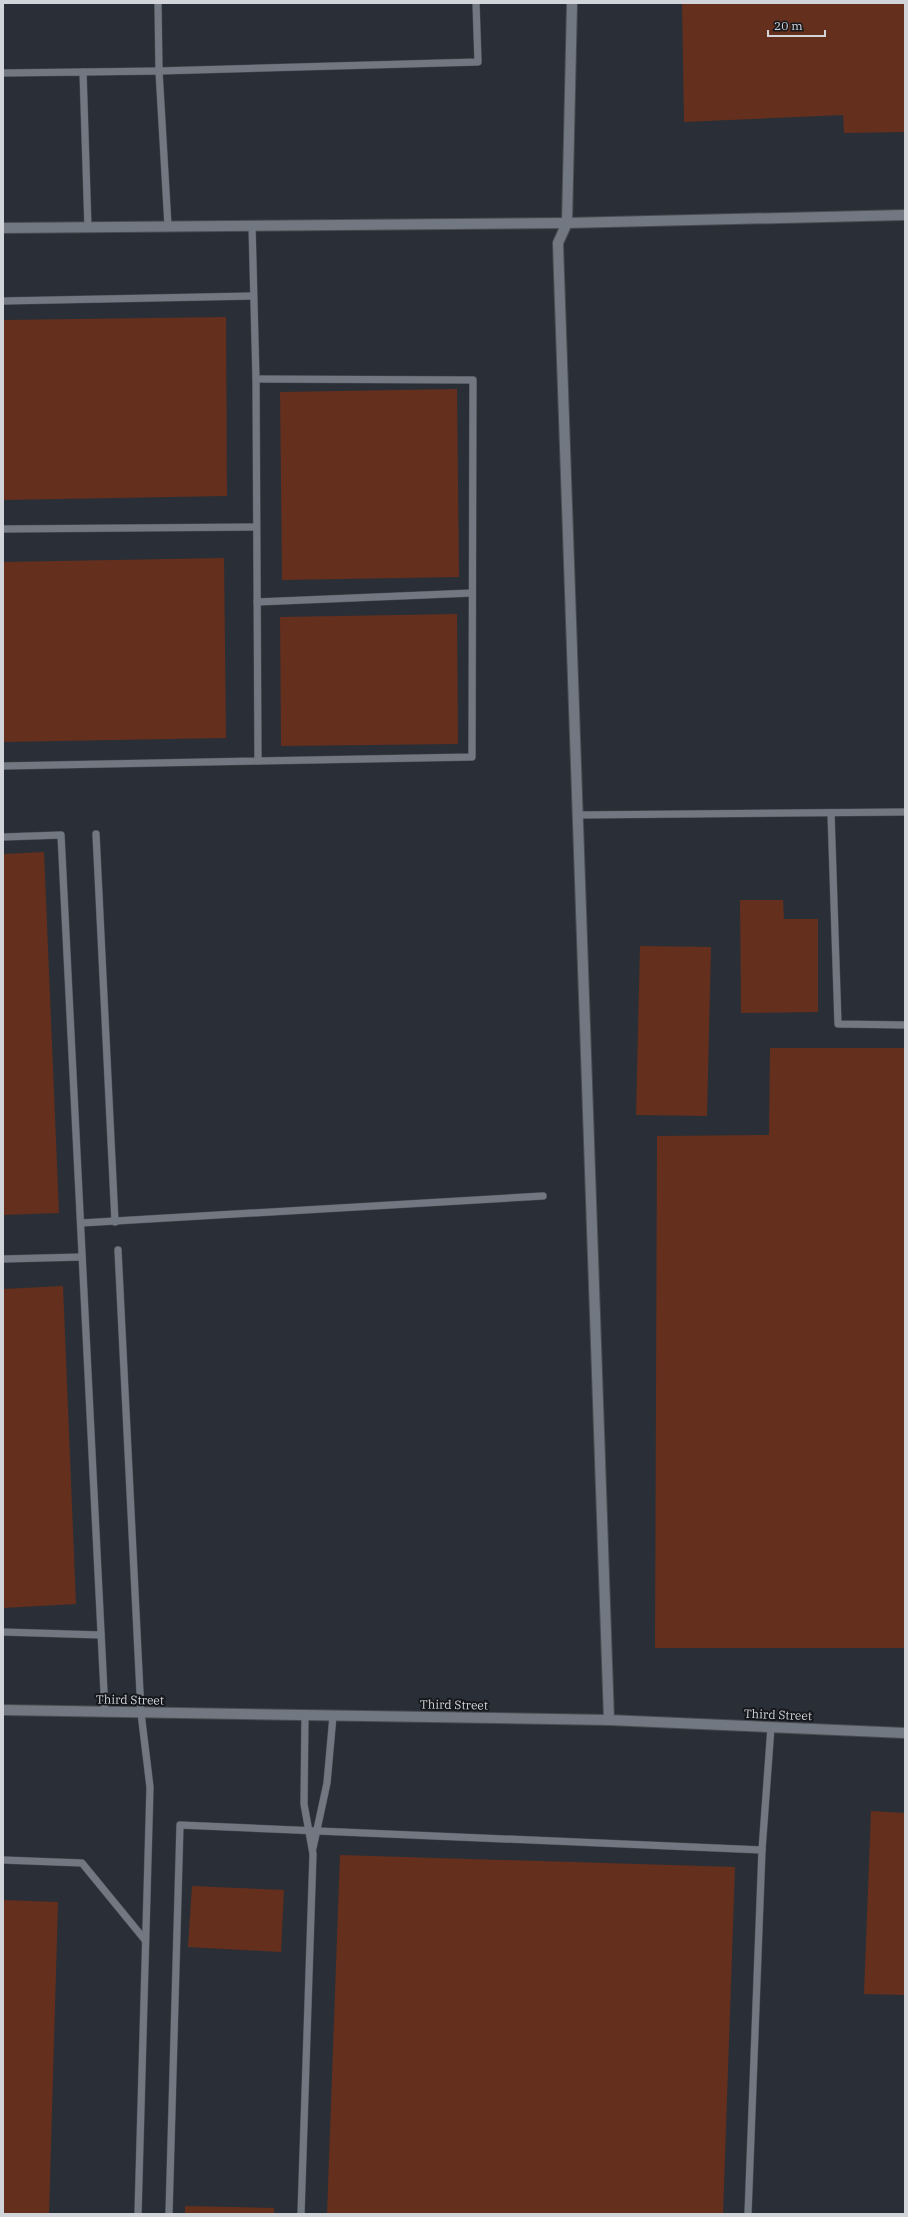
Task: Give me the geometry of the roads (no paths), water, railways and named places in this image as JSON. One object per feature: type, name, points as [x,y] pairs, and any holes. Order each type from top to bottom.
[{"type":"street","points":[[572,3],[567,223],[558,243],[558,274],[609,1720]]},
{"type":"street","points":[[3,228],[567,223],[905,215]]},
{"type":"street","name":"Third Street","points":[[3,1710],[609,1720],[905,1733]]},
{"type":"lane","points":[[158,3],[159,71],[168,226]]},
{"type":"lane","points":[[3,73],[159,71],[478,62],[476,3]]},
{"type":"lane","points":[[83,72],[88,228]]},
{"type":"lane","points":[[252,226],[256,379],[258,761]]},
{"type":"lane","points":[[3,301],[253,296]]},
{"type":"lane","points":[[3,766],[472,757],[473,380],[256,379]]},
{"type":"lane","points":[[3,529],[256,527]]},
{"type":"lane","points":[[256,602],[472,594]]},
{"type":"lane","points":[[577,815],[905,812]]},
{"type":"lane","points":[[831,813],[838,1024],[905,1025]]},
{"type":"lane","points":[[96,834],[115,1222]]},
{"type":"lane","points":[[3,837],[61,835],[105,1712]]},
{"type":"lane","points":[[81,1223],[543,1196]]},
{"type":"lane","points":[[118,1250],[141,1713],[150,1787],[138,2214]]},
{"type":"lane","points":[[3,1259],[82,1257]]},
{"type":"lane","points":[[3,1632],[101,1635]]},
{"type":"lane","points":[[305,1716],[304,1804],[313,1850]]},
{"type":"lane","points":[[301,2214],[313,1850],[327,1783],[333,1716]]},
{"type":"lane","points":[[748,2214],[762,1850],[771,1727]]},
{"type":"lane","points":[[169,2214],[180,1825],[762,1850]]},
{"type":"lane","points":[[3,1860],[82,1862],[145,1940]]}]
